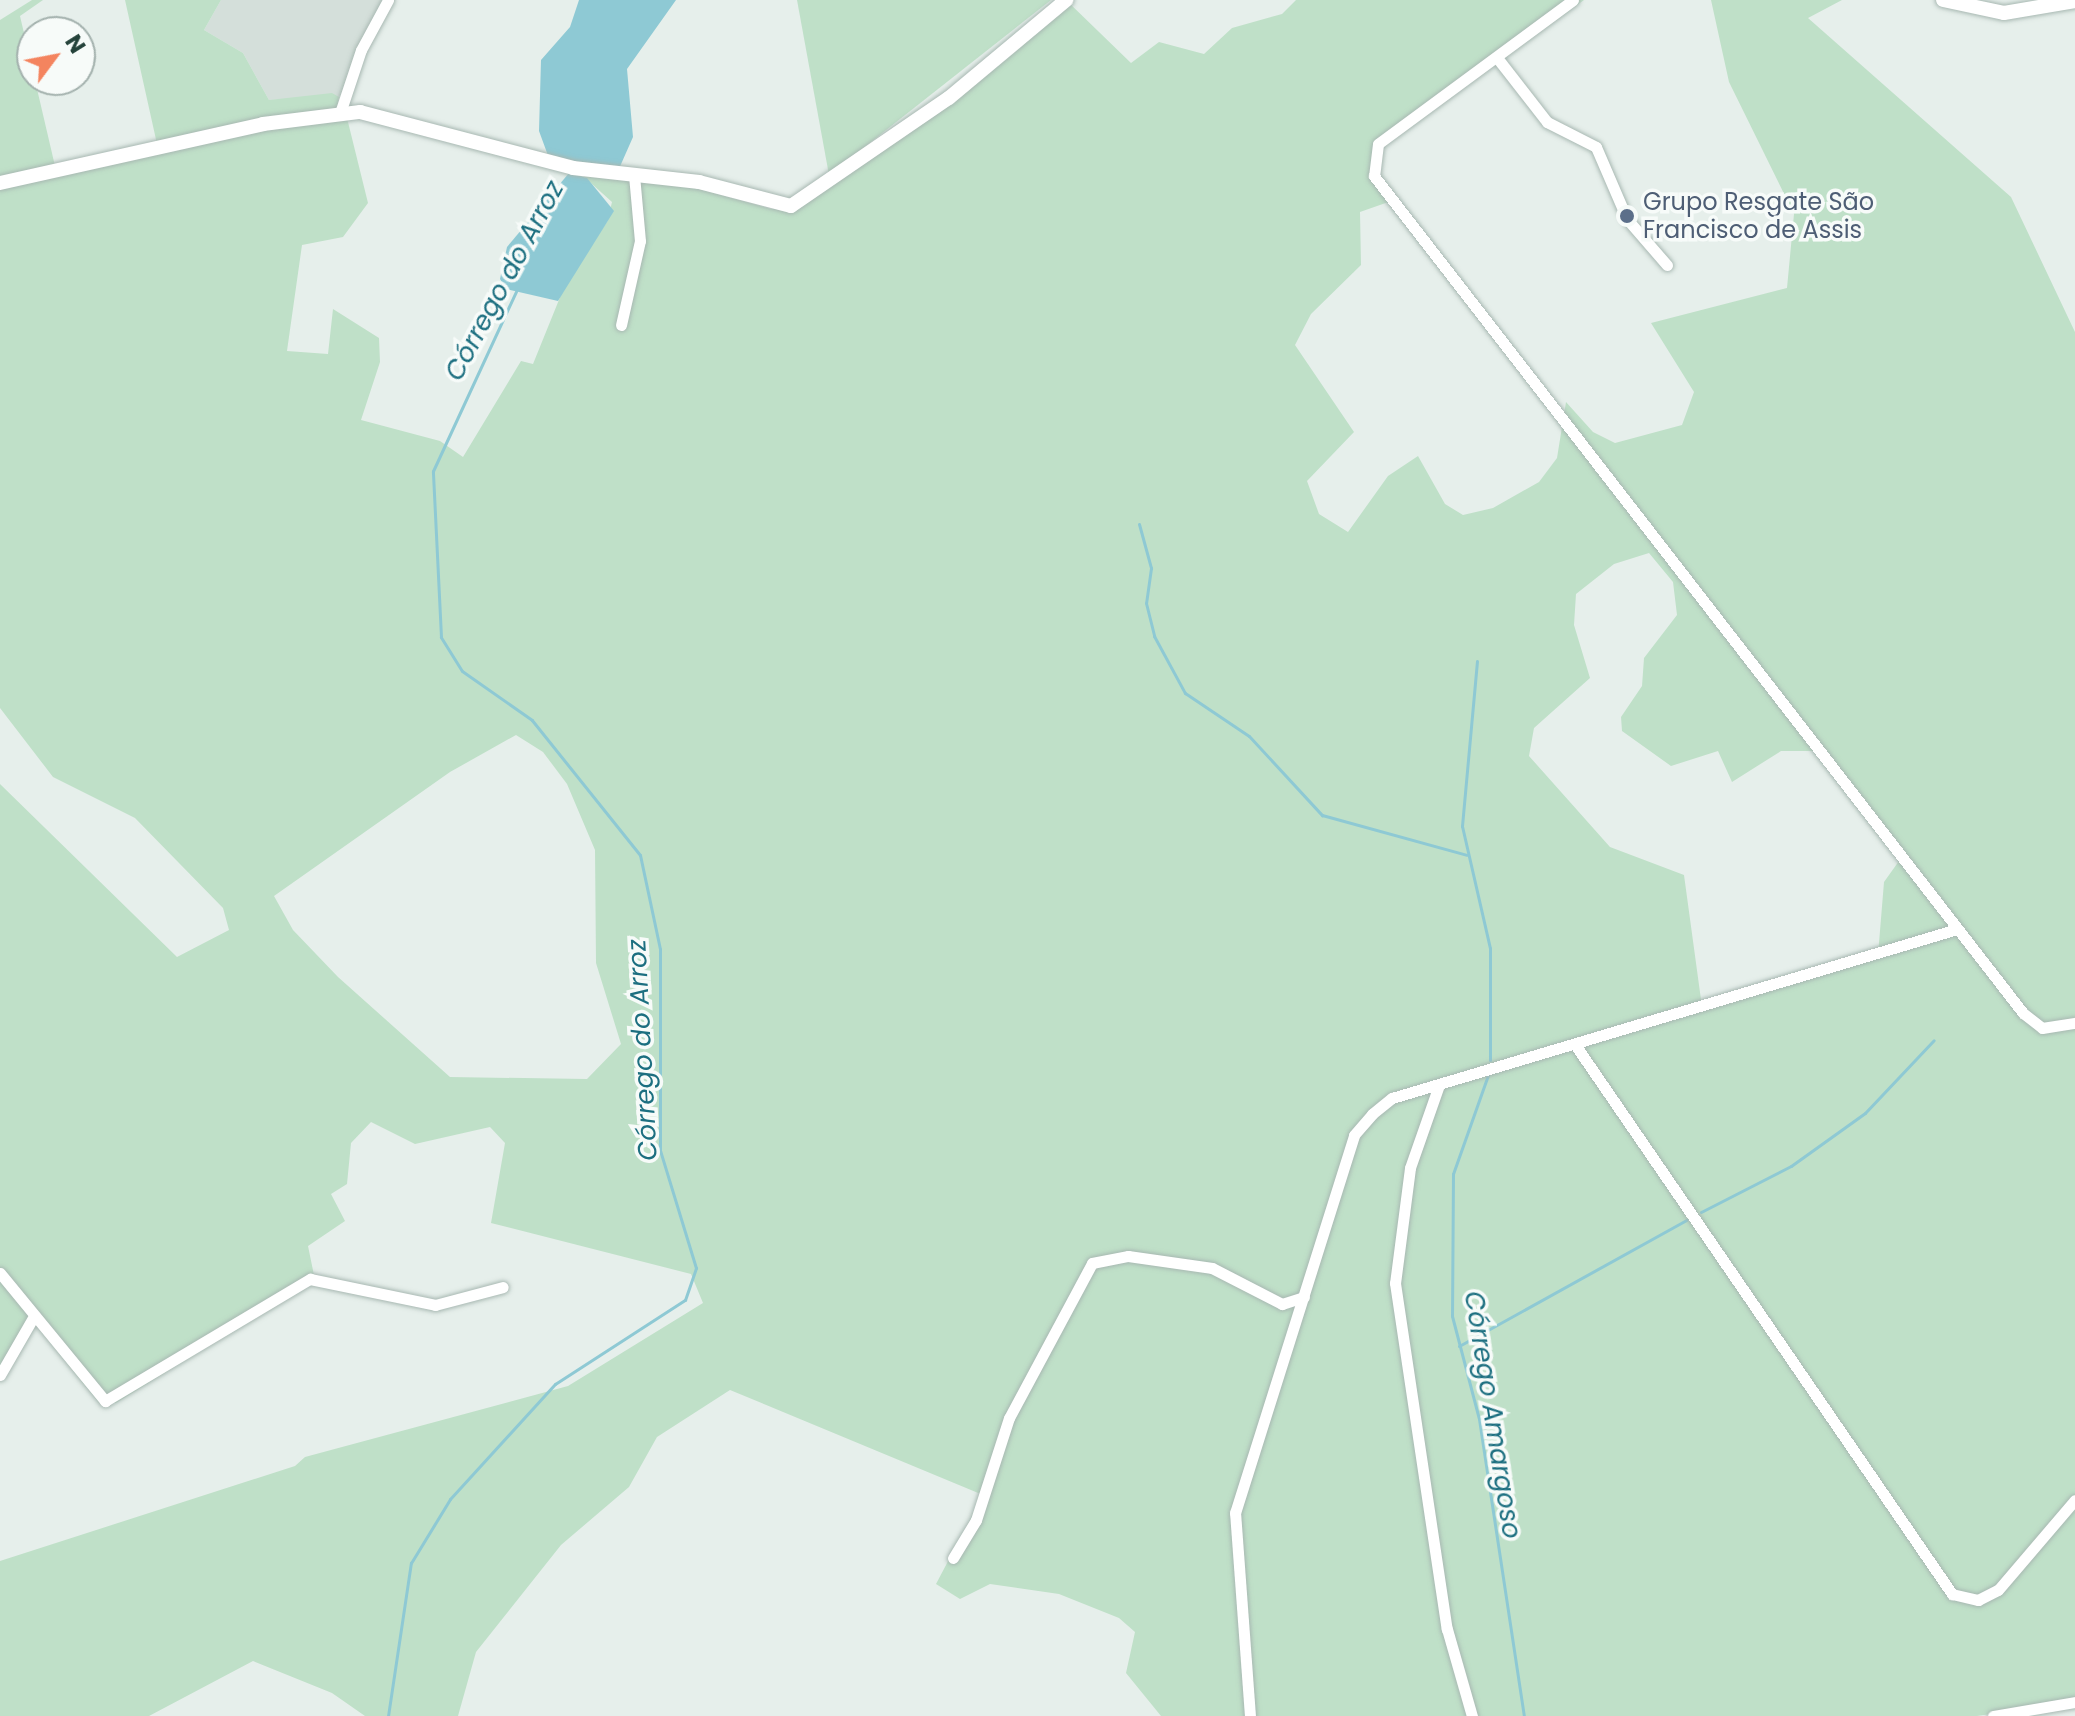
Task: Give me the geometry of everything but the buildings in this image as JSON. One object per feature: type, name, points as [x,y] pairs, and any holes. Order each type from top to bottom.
[{"type":"street","points":[[340,113],[388,0]]},
{"type":"street","points":[[0,183],[340,113],[388,116],[533,159],[699,182],[772,206],[803,202],[949,98],[1066,0]]},
{"type":"street","points":[[1573,0],[1498,59],[1378,144],[1374,176],[2031,1022],[2075,1023]]},
{"type":"street","points":[[1943,0],[2004,13],[2075,1]]},
{"type":"street","points":[[1498,59],[1547,122],[1596,147],[1619,206],[1667,265]]},
{"type":"street","points":[[621,325],[640,241],[634,175]]},
{"type":"street","points":[[1250,1716],[1235,1513],[1354,1135],[1392,1098],[1576,1046],[1957,929]]},
{"type":"street","points":[[1576,1046],[1952,1594],[1978,1600],[1998,1590],[2075,1500]]},
{"type":"street","points":[[1439,1085],[1410,1168],[1395,1283],[1447,1629],[1472,1716]]},
{"type":"street","points":[[953,1558],[976,1520],[1009,1418],[1092,1263],[1128,1256],[1212,1268],[1282,1304],[1304,1297]]},
{"type":"street","points":[[0,1273],[105,1401],[310,1279],[435,1305],[503,1287]]},
{"type":"street","points":[[0,1375],[34,1316]]},
{"type":"street","points":[[1993,1716],[2075,1702]]},
{"type":"shaded area","points":[[221,0],[395,0],[339,97],[269,100],[243,53],[204,30]]},
{"type":"green space","points":[[32,0],[43,0],[16,16],[16,96],[39,96],[55,166],[0,180],[0,20]]},
{"type":"green space","points":[[125,0],[221,0],[204,30],[243,53],[269,100],[332,93],[339,97],[337,109],[157,144]]},
{"type":"green space","points":[[797,0],[1051,0],[829,175]]},
{"type":"green space","points":[[1066,0],[1131,63],[1159,42],[1204,54],[1232,28],[1282,14],[1296,0],[1584,0],[1382,147],[1374,168],[1397,199],[1360,212],[1361,265],[1311,314],[1295,345],[1354,432],[1307,481],[1319,514],[1348,532],[1388,476],[1418,456],[1445,504],[1463,515],[1493,508],[1539,482],[1557,458],[1566,402],[1593,432],[1615,443],[1682,425],[1694,392],[1651,323],[1787,288],[1794,214],[1729,82],[1711,0],[1842,0],[1808,18],[2011,197],[2075,332],[2075,1702],[1977,1716],[1161,1716],[1126,1673],[1135,1632],[1119,1618],[1059,1594],[990,1584],[960,1599],[936,1584],[983,1495],[730,1390],[657,1437],[629,1487],[561,1545],[476,1652],[458,1716],[365,1716],[332,1693],[253,1661],[149,1716],[0,1716],[0,1561],[295,1466],[305,1457],[568,1386],[703,1303],[691,1274],[491,1223],[505,1143],[490,1127],[415,1144],[371,1122],[351,1143],[347,1184],[331,1194],[345,1221],[308,1246],[315,1280],[116,1403],[99,1403],[31,1319],[0,1369],[0,784],[177,957],[229,930],[223,908],[135,818],[53,777],[0,708],[0,189],[299,121],[347,118],[368,203],[343,237],[302,245],[287,351],[328,354],[333,309],[379,338],[380,362],[361,420],[440,441],[463,457],[521,361],[533,364],[567,280],[607,222],[612,202],[582,175],[692,187],[771,209],[803,204]],"holes":[[[1649,553],[1673,582],[1677,615],[1644,658],[1642,686],[1621,717],[1622,731],[1671,766],[1718,751],[1732,782],[1781,751],[1821,751],[1899,861],[1884,882],[1878,955],[1702,1007],[1684,875],[1610,847],[1529,756],[1534,728],[1590,678],[1574,625],[1576,594],[1614,564]],[[516,735],[543,752],[567,784],[595,850],[596,963],[621,1044],[587,1079],[450,1077],[338,977],[293,930],[274,896],[450,772]]]},
{"type":"water","points":[[579,0],[676,0],[627,69],[633,137],[618,171],[550,161],[539,131],[541,60],[570,27]]},
{"type":"water","points":[[569,173],[587,178],[614,211],[558,301],[506,289],[500,279],[507,247]]},
{"type":"waterway","name":"Córrego do Arroz","points":[[388,1716],[411,1563],[450,1499],[555,1384],[685,1300],[696,1268],[660,1150],[660,949],[640,855],[532,720],[462,671],[441,637],[433,471],[516,291]]},
{"type":"waterway","name":"Córrego Amargoso","points":[[1139,524],[1151,568],[1146,603],[1154,636],[1185,693],[1249,736],[1322,815],[1467,855]]},
{"type":"waterway","name":"Córrego Amargoso","points":[[1477,661],[1462,826],[1490,948],[1490,1060]]},
{"type":"waterway","points":[[1701,1212],[1791,1166],[1865,1113],[1934,1040]]},
{"type":"waterway","name":"Córrego Amargoso","points":[[1488,1075],[1453,1174],[1452,1316],[1479,1419],[1524,1716]]},
{"type":"waterway","points":[[1459,1346],[1686,1220]]},
{"type":"place","name":"Grupo Resgate São Francisco de Assis","points":[[1627,216]]}]
